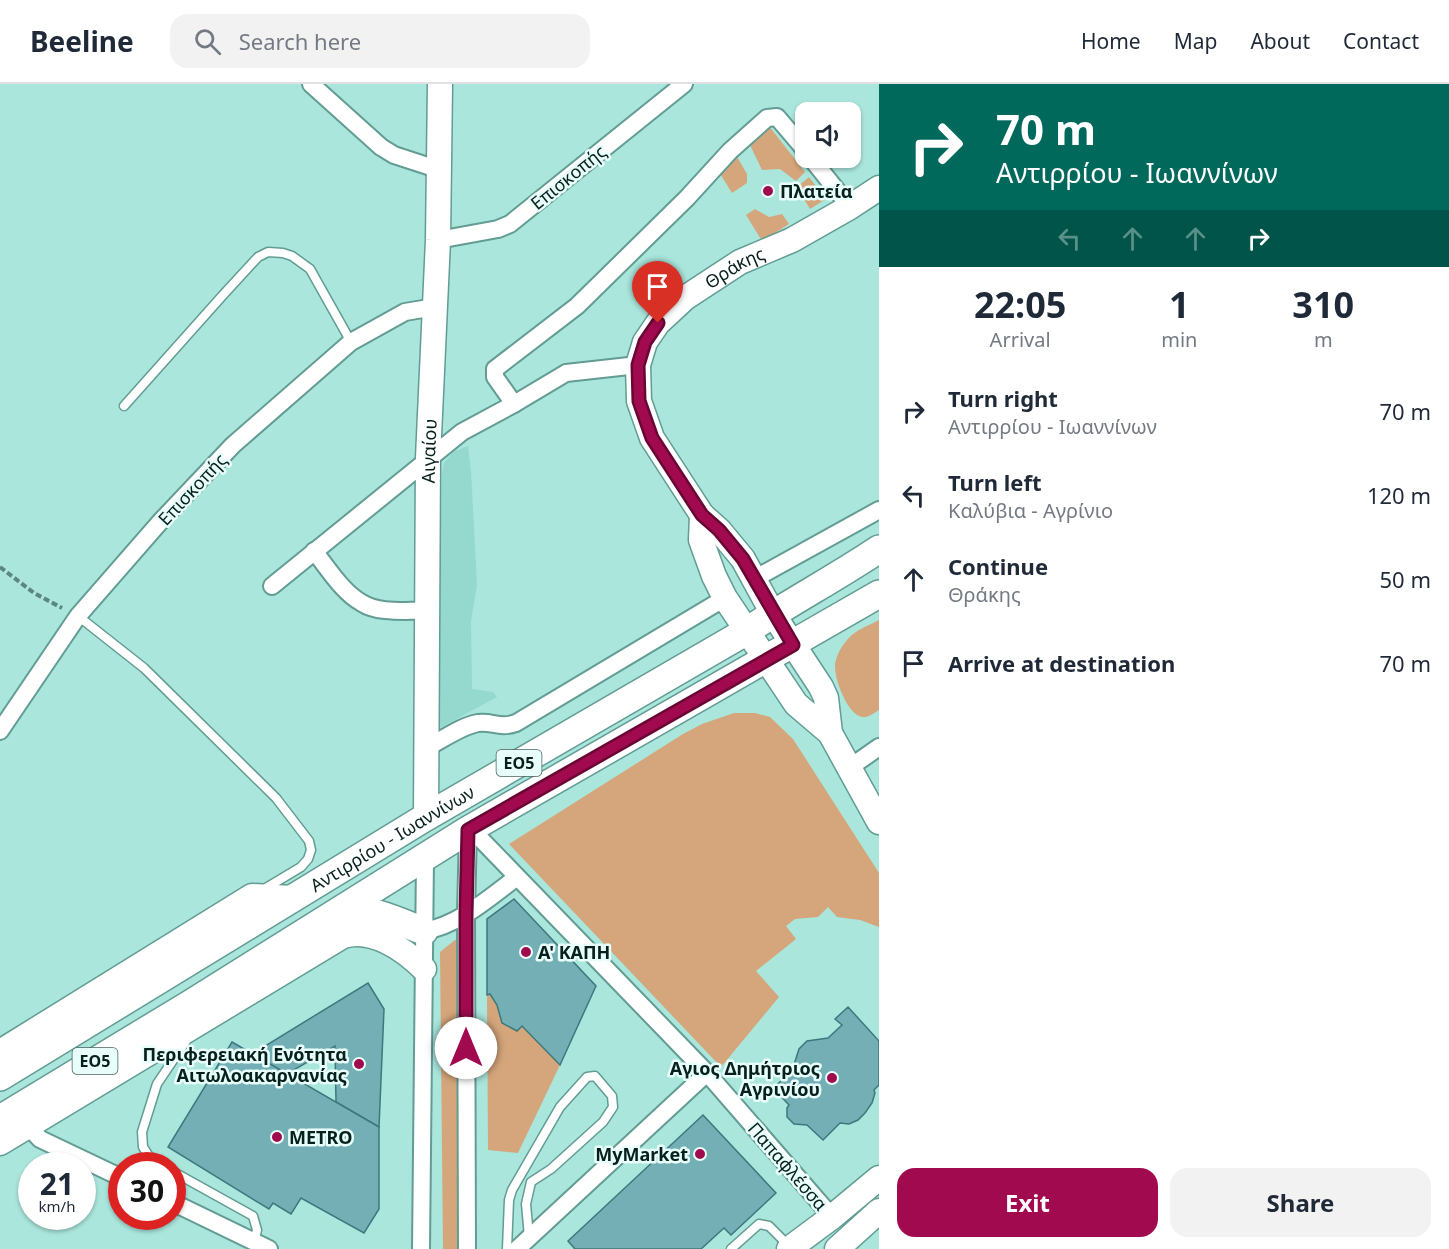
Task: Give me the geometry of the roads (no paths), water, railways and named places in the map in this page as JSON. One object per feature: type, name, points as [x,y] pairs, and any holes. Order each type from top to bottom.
[{"type":"main road","name":"Αντιρρίου - Ιωαννίνων","points":[[0,1077],[426,817],[747,631],[831,581],[879,549]]},
{"type":"main road","name":"Αντιρρίου - Ιωαννίνων","points":[[0,1119],[470,829],[879,594]]},
{"type":"main road","points":[[327,919],[347,912],[372,912],[424,932]]},
{"type":"street","points":[[311,84],[381,147],[394,155],[440,170]]},
{"type":"street","name":"Αιγαίου","points":[[426,817],[428,458],[438,240],[440,84]]},
{"type":"street","name":"Επισκοπής","points":[[438,240],[498,229],[510,224],[684,84]]},
{"type":"street","points":[[514,404],[495,377],[495,369],[577,306],[767,118],[777,117],[795,138]]},
{"type":"street","points":[[819,168],[850,207]]},
{"type":"street","name":"Θράκης","points":[[830,733],[826,698],[821,687],[773,614],[743,559],[702,515],[652,438],[639,401],[638,365],[645,342],[658,323],[685,298],[740,262],[792,240],[879,188]]},
{"type":"street","name":"Επισκοπής","points":[[0,730],[78,616],[160,522],[233,445],[351,342],[405,312],[435,307]]},
{"type":"street","points":[[272,586],[462,432],[566,373],[638,365]]},
{"type":"street","points":[[754,579],[879,510]]},
{"type":"street","points":[[702,515],[701,540],[725,598],[796,704],[830,733],[879,822]]},
{"type":"street","points":[[314,551],[350,594],[363,604],[378,609],[427,612]]},
{"type":"street","points":[[426,748],[471,725],[482,722],[507,726],[516,723],[725,598]]},
{"type":"street","points":[[849,768],[879,747]]},
{"type":"street","points":[[467,1249],[466,914],[470,829]]},
{"type":"street","name":"Παπαφλέσσα","points":[[470,829],[707,1072],[832,1217]]},
{"type":"street","points":[[421,1249],[425,857]]},
{"type":"street","points":[[424,932],[441,927],[466,914],[517,877]]},
{"type":"street","points":[[0,1052],[252,896],[294,898]]},
{"type":"street","points":[[0,1143],[341,937],[350,934],[368,935],[404,952],[424,969]]},
{"type":"street","points":[[517,1249],[707,1072]]},
{"type":"street","points":[[28,1126],[40,1139],[108,1171]]},
{"type":"street","points":[[790,1248],[879,1178]]},
{"type":"street","points":[[186,1209],[258,1247]]},
{"type":"street","points":[[832,1217],[852,1244],[879,1211]]},
{"type":"street","points":[[409,1249],[421,1225]]},
{"type":"lane","points":[[124,406],[223,294],[258,257],[268,252],[292,256],[310,269],[351,342]]},
{"type":"lane","points":[[78,616],[144,668],[276,798],[309,841],[311,850],[308,859],[301,867],[252,896]]},
{"type":"lane","points":[[146,1152],[143,1147],[142,1132],[157,1084],[198,1023]]},
{"type":"lane","points":[[507,1249],[509,1200],[512,1190],[564,1101],[587,1077],[595,1076],[612,1096],[614,1103],[612,1111],[551,1169],[531,1182],[526,1204],[530,1237]]},
{"type":"lane","points":[[186,1179],[253,1216],[258,1247]]},
{"type":"lane","points":[[730,1249],[759,1224],[769,1226],[790,1248]]},
{"type":"place","name":"Πλατεία","points":[[768,191]]},
{"type":"place","name":"Α' ΚΑΠΗ","points":[[526,952]]},
{"type":"place","name":"Περιφερειακή Ενότητα Αιτωλοακαρνανίας","points":[[359,1064]]},
{"type":"place","name":"Αγιος Δημήτριος Αγρινίου","points":[[832,1078]]},
{"type":"place","name":"METRO","points":[[277,1137]]},
{"type":"place","name":"MyMarket","points":[[700,1154]]}]
